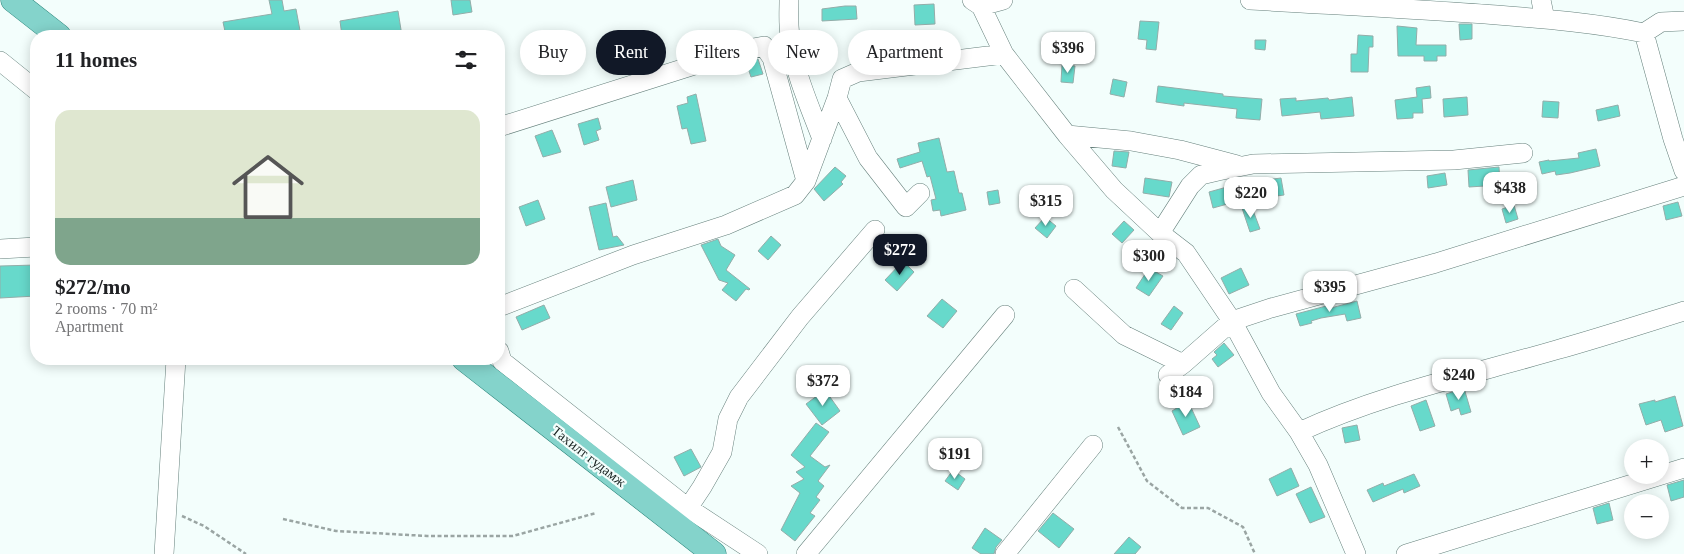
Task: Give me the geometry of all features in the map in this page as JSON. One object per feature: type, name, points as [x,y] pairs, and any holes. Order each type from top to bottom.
[{"type":"main road","points":[[13,0],[51,30]]},
{"type":"main road","name":"Тахилт гудамж","points":[[472,365],[682,516],[714,554]]},
{"type":"street","points":[[789,0],[790,36],[793,52],[803,87],[822,139]]},
{"type":"street","points":[[1003,0],[977,3],[1004,54],[1067,135],[1114,190],[1160,233],[1186,254],[1232,321],[1271,393],[1299,432],[1318,466],[1356,554]]},
{"type":"street","points":[[1252,0],[1402,8],[1545,19],[1610,26],[1644,33],[1661,22],[1684,21]]},
{"type":"street","points":[[1541,0],[1545,19]]},
{"type":"street","points":[[1644,33],[1673,139],[1684,171]]},
{"type":"street","points":[[505,126],[742,50],[764,46],[772,58],[806,182]]},
{"type":"street","points":[[505,306],[634,255],[726,225],[795,195],[806,182],[837,98],[842,79],[858,72],[1004,54]]},
{"type":"street","points":[[0,61],[30,85]]},
{"type":"street","points":[[837,98],[868,158],[906,207],[920,193]]},
{"type":"street","points":[[1067,135],[1131,141],[1180,150],[1242,166]]},
{"type":"street","points":[[1160,233],[1190,186],[1201,175],[1253,164],[1454,160],[1523,153]]},
{"type":"street","points":[[1074,289],[1124,335],[1176,369],[1232,321],[1271,308],[1436,263],[1684,186]]},
{"type":"street","points":[[682,516],[722,452],[728,418],[739,398],[800,318],[875,230]]},
{"type":"street","points":[[0,249],[30,247]]},
{"type":"street","points":[[1299,432],[1330,418],[1412,389],[1558,350],[1684,311]]},
{"type":"street","points":[[806,554],[1005,315]]},
{"type":"street","points":[[505,363],[682,516],[758,554]]},
{"type":"street","points":[[164,554],[176,365]]},
{"type":"street","points":[[1005,554],[1094,445]]},
{"type":"street","points":[[1406,554],[1684,468]]},
{"type":"path","points":[[1118,427],[1147,481],[1182,508],[1208,508],[1243,528],[1255,554]]},
{"type":"path","points":[[167,509],[204,526],[246,554]]},
{"type":"path","points":[[283,518],[336,531],[427,536],[513,536],[596,513]]},
{"type":"building","points":[[269,0],[282,0],[284,11],[296,9],[300,30],[225,30],[223,22],[272,14]]},
{"type":"building","points":[[451,0],[470,0],[472,12],[453,15]]},
{"type":"building","points":[[934,4],[935,24],[915,25],[914,5]]},
{"type":"building","points":[[856,6],[857,19],[822,21],[822,9]]},
{"type":"building","points":[[398,11],[401,30],[341,30],[340,21]]},
{"type":"building","points":[[1140,21],[1159,22],[1156,50],[1146,49],[1147,40],[1138,39]]},
{"type":"building","points":[[1459,24],[1472,24],[1472,39],[1460,40]]},
{"type":"building","points":[[1397,26],[1417,28],[1416,45],[1446,45],[1446,56],[1437,56],[1437,61],[1424,61],[1424,56],[1398,56]]},
{"type":"building","points":[[1358,35],[1373,36],[1373,47],[1369,47],[1368,72],[1351,72],[1351,54],[1357,54]]},
{"type":"building","points":[[1255,40],[1266,40],[1265,50],[1255,49]]},
{"type":"building","points":[[758,59],[763,74],[751,77],[750,75],[758,75]]},
{"type":"building","points":[[1062,65],[1075,66],[1073,83],[1061,82]]},
{"type":"building","points":[[1113,79],[1127,82],[1124,97],[1110,94]]},
{"type":"building","points":[[1158,86],[1223,94],[1223,96],[1262,99],[1260,120],[1236,118],[1237,109],[1184,103],[1184,106],[1156,102]]},
{"type":"building","points":[[1430,86],[1431,98],[1422,99],[1423,113],[1413,113],[1413,118],[1397,119],[1395,100],[1417,97],[1416,88]]},
{"type":"building","points":[[696,94],[706,141],[691,144],[687,128],[682,129],[677,106],[688,103],[687,97]]},
{"type":"building","points":[[1352,97],[1354,116],[1321,119],[1320,112],[1282,116],[1280,99],[1296,98],[1296,101]]},
{"type":"building","points":[[1467,97],[1468,115],[1444,117],[1443,99]]},
{"type":"building","points":[[1543,101],[1559,102],[1558,118],[1542,117]]},
{"type":"building","points":[[1618,105],[1620,116],[1598,121],[1596,110]]},
{"type":"building","points":[[598,118],[601,129],[596,131],[599,140],[584,145],[578,124]]},
{"type":"building","points":[[552,130],[561,152],[543,157],[535,136]]},
{"type":"building","points":[[939,138],[947,172],[954,171],[959,193],[962,193],[966,210],[941,216],[940,210],[933,211],[931,200],[936,199],[930,176],[927,177],[922,161],[900,168],[897,159],[920,152],[918,143]]},
{"type":"building","points":[[1596,149],[1600,166],[1556,175],[1555,171],[1542,174],[1539,162],[1579,158],[1578,153]]},
{"type":"building","points":[[1114,151],[1129,152],[1126,168],[1112,166]]},
{"type":"building","points":[[835,167],[846,176],[841,182],[843,184],[824,201],[814,189]]},
{"type":"building","points":[[1499,167],[1500,185],[1469,187],[1468,170]]},
{"type":"building","points":[[1445,173],[1447,185],[1428,188],[1427,176]]},
{"type":"building","points":[[1145,178],[1172,182],[1169,197],[1143,193]]},
{"type":"building","points":[[1281,178],[1284,195],[1261,198],[1258,181]]},
{"type":"building","points":[[633,180],[637,200],[611,207],[606,187]]},
{"type":"building","points":[[1227,187],[1231,203],[1213,208],[1209,192]]},
{"type":"building","points":[[998,190],[1000,203],[989,205],[987,192]]},
{"type":"building","points":[[538,200],[545,219],[526,226],[519,207]]},
{"type":"building","points":[[1678,202],[1682,216],[1666,220],[1663,206]]},
{"type":"building","points":[[606,203],[613,237],[617,236],[624,245],[599,250],[589,207]]},
{"type":"building","points":[[1251,205],[1260,229],[1250,232],[1242,208]]},
{"type":"building","points":[[1514,205],[1518,219],[1506,223],[1502,209]]},
{"type":"building","points":[[1045,217],[1056,226],[1047,238],[1035,228]]},
{"type":"building","points":[[1124,221],[1134,230],[1122,243],[1112,234]]},
{"type":"building","points":[[771,236],[781,245],[768,260],[758,251]]},
{"type":"building","points":[[718,239],[721,246],[735,255],[726,270],[750,289],[746,289],[736,301],[722,290],[728,283],[719,280],[701,245]]},
{"type":"building","points":[[903,261],[914,272],[897,291],[885,280]]},
{"type":"building","points":[[30,265],[30,296],[0,298],[0,266]]},
{"type":"building","points":[[1149,268],[1163,276],[1149,296],[1136,288]]},
{"type":"building","points":[[1241,268],[1249,285],[1229,294],[1221,278]]},
{"type":"building","points":[[942,299],[957,311],[943,328],[927,316]]},
{"type":"building","points":[[1357,301],[1361,318],[1347,321],[1345,314],[1321,318],[1300,326],[1296,314],[1330,305],[1331,308]]},
{"type":"building","points":[[544,305],[550,318],[522,330],[516,317]]},
{"type":"building","points":[[1174,306],[1183,313],[1171,330],[1161,324]]},
{"type":"building","points":[[1224,343],[1234,355],[1218,367],[1212,359],[1217,355],[1214,352]]},
{"type":"building","points":[[1464,388],[1471,412],[1461,415],[1459,408],[1451,411],[1446,394]]},
{"type":"building","points":[[825,390],[840,411],[822,425],[806,404]]},
{"type":"building","points":[[1675,396],[1683,426],[1665,432],[1661,420],[1646,425],[1639,404],[1655,400],[1655,402]]},
{"type":"building","points":[[1426,400],[1435,426],[1420,431],[1411,406]]},
{"type":"building","points":[[1188,401],[1200,427],[1183,435],[1172,411]]},
{"type":"building","points":[[816,423],[829,432],[810,456],[825,467],[830,465],[818,481],[824,486],[816,497],[820,500],[810,513],[815,516],[795,541],[781,530],[800,493],[791,486],[804,479],[796,472],[805,467],[791,455]]},
{"type":"building","points":[[1357,425],[1360,440],[1345,443],[1342,428]]},
{"type":"building","points":[[691,449],[701,467],[684,476],[674,457]]},
{"type":"building","points":[[1291,468],[1299,486],[1277,496],[1269,479]]},
{"type":"building","points":[[953,470],[965,479],[958,490],[945,481]]},
{"type":"building","points":[[1414,474],[1420,486],[1404,493],[1403,489],[1373,502],[1367,490],[1383,483],[1384,486]]},
{"type":"building","points":[[1684,480],[1684,497],[1671,501],[1667,485]]},
{"type":"building","points":[[1311,487],[1325,517],[1310,523],[1296,494]]},
{"type":"building","points":[[1609,503],[1613,520],[1597,524],[1593,508]]},
{"type":"building","points":[[1053,513],[1074,529],[1059,548],[1038,531]]},
{"type":"building","points":[[985,528],[1002,540],[996,547],[994,554],[981,554],[972,548]]},
{"type":"building","points":[[1129,537],[1141,547],[1135,554],[1114,554]]}]
